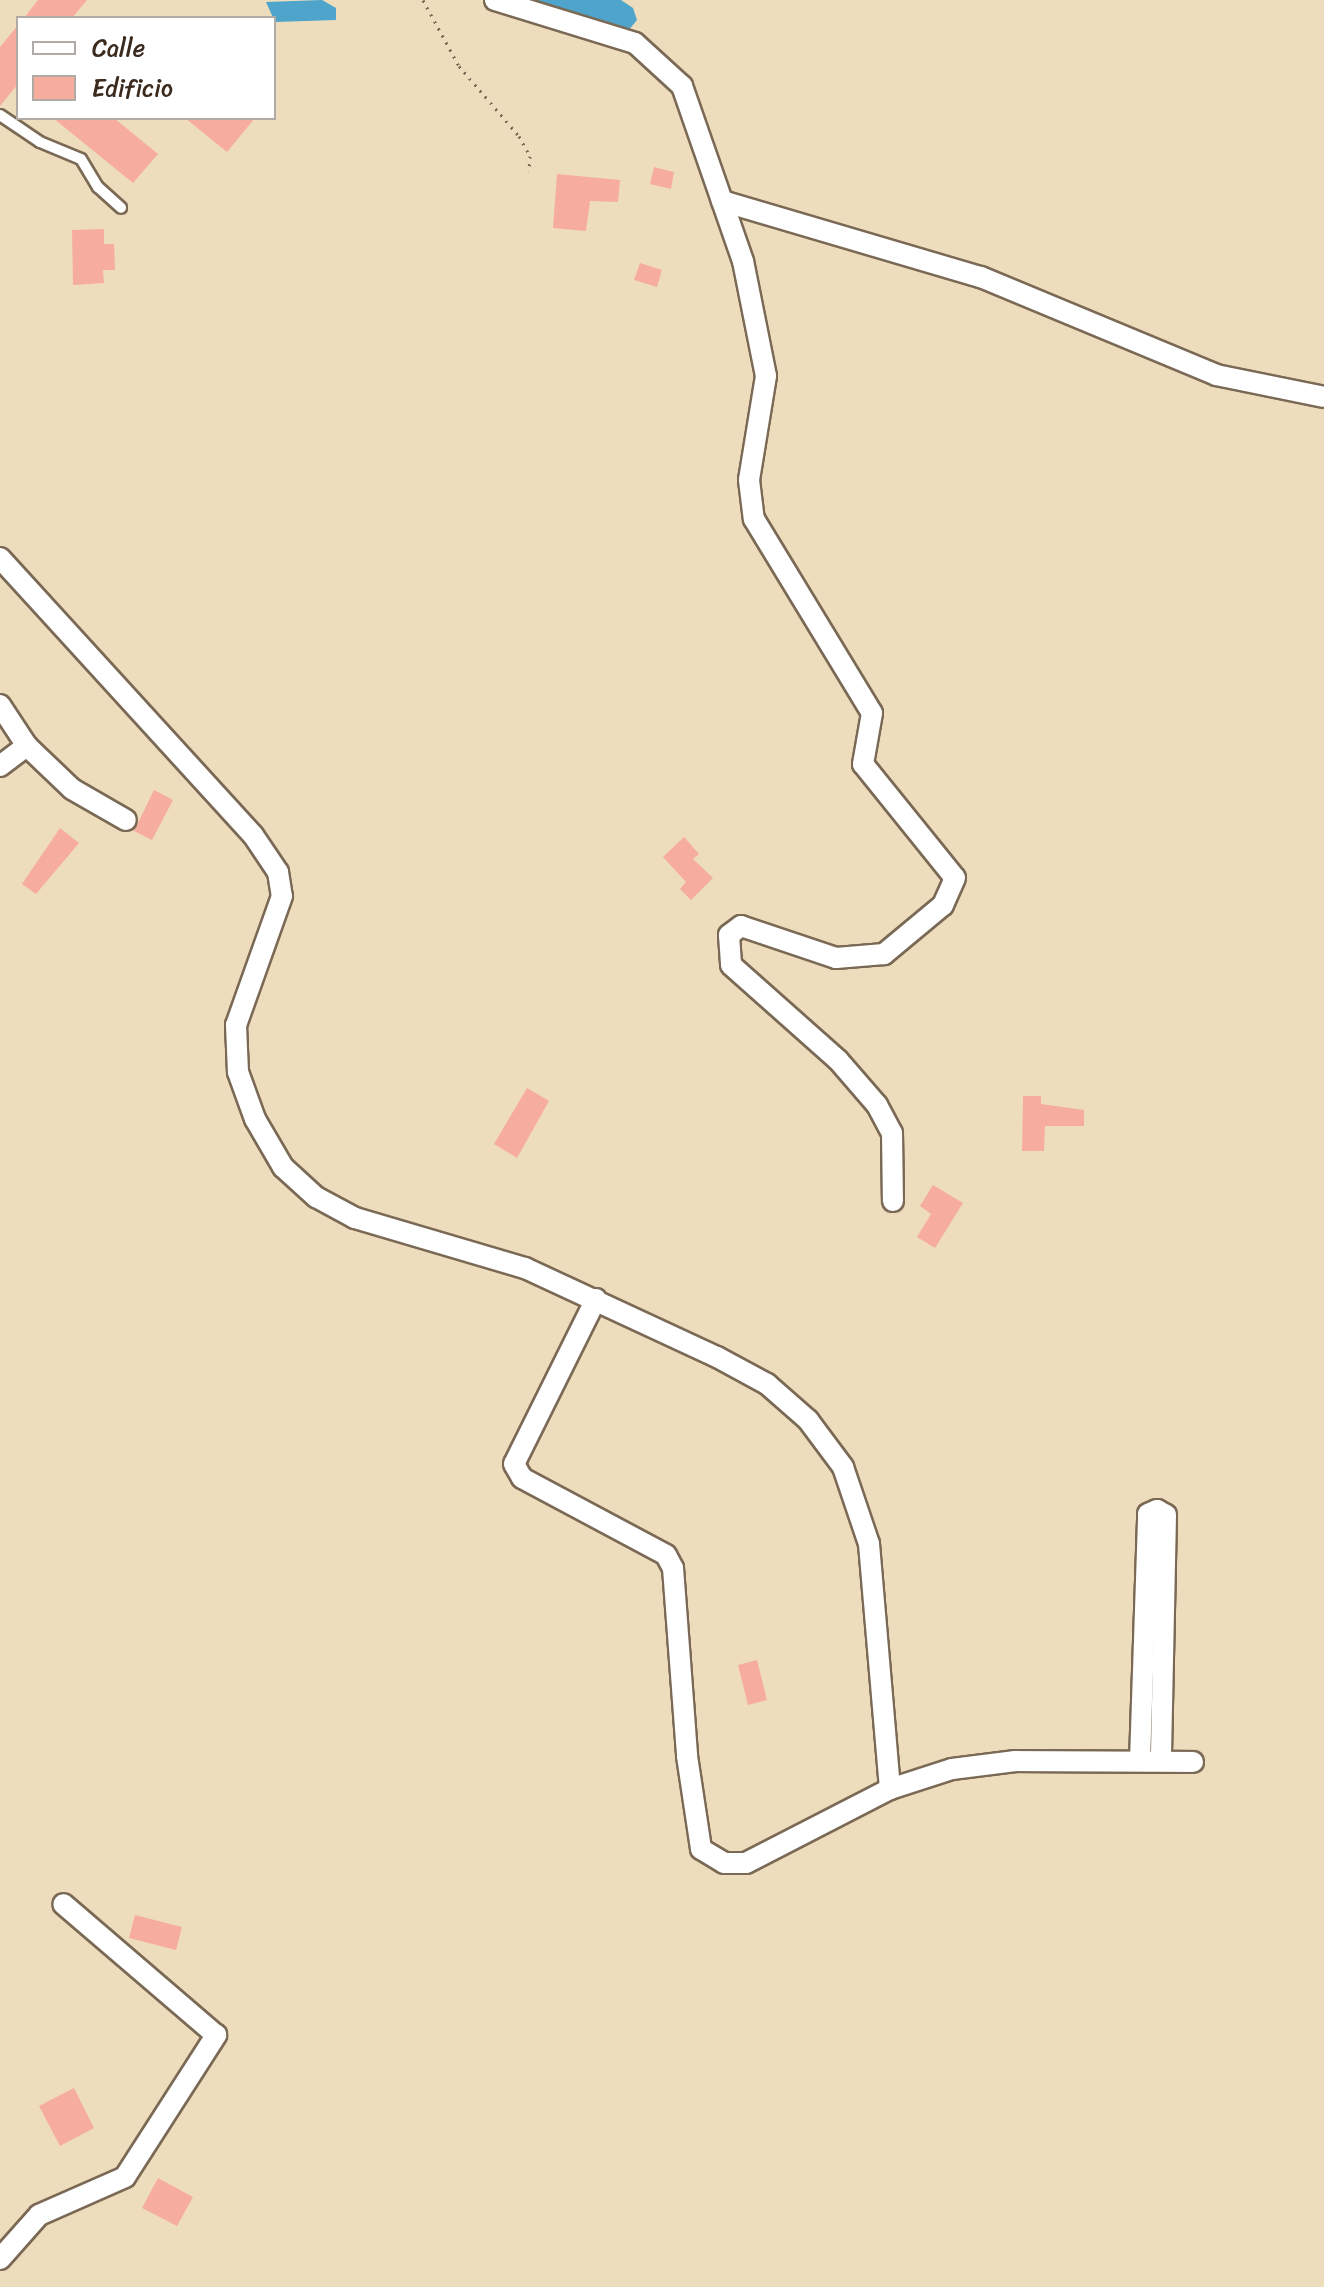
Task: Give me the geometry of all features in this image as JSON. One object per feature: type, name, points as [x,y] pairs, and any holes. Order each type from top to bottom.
[{"type":"street","points":[[503,1],[635,43],[682,86],[743,261],[766,376],[749,480],[754,519],[872,713],[863,764],[955,878],[943,905],[884,954],[836,958],[741,926],[729,935],[727,948],[731,965],[838,1060],[877,1105],[892,1133],[893,1201]]},
{"type":"street","points":[[722,201],[981,277],[1216,375],[1324,397]]},
{"type":"street","points":[[0,558],[253,835],[278,872],[282,896],[236,1025],[238,1072],[255,1119],[283,1167],[316,1197],[355,1218],[525,1268],[596,1299],[767,1384],[808,1420],[843,1467],[869,1544],[890,1789]]},
{"type":"street","points":[[0,705],[27,746],[72,789],[126,820]]},
{"type":"street","points":[[0,766],[27,746]]},
{"type":"street","points":[[596,1299],[514,1464],[522,1478],[666,1555],[673,1568],[692,1815],[701,1849],[724,1863],[746,1863],[890,1789],[952,1769],[1015,1761],[1193,1762]]},
{"type":"street","points":[[1140,1761],[1148,1514],[1157,1510],[1166,1515],[1161,1761]]},
{"type":"street","points":[[0,2259],[39,2215],[125,2177],[216,2035],[63,1904]]},
{"type":"lane","points":[[0,115],[40,142],[81,159],[98,187],[121,208]]},
{"type":"path","points":[[423,0],[459,66],[519,136],[530,156],[529,172]]},
{"type":"water","points":[[322,0],[336,8],[336,20],[276,22],[276,16],[272,16],[266,2]]},
{"type":"water","points":[[523,0],[621,0],[633,8],[637,20],[628,31]]},
{"type":"building","points":[[38,0],[87,0],[74,16],[26,16]]},
{"type":"building","points":[[16,27],[16,86],[0,106],[0,47]]},
{"type":"building","points":[[55,120],[116,120],[158,154],[133,183]]},
{"type":"building","points":[[187,120],[253,120],[227,152]]},
{"type":"building","points":[[654,167],[674,172],[671,189],[650,184]]},
{"type":"building","points":[[557,174],[620,180],[618,202],[590,201],[586,231],[553,228]]},
{"type":"building","points":[[104,229],[104,244],[114,244],[115,270],[103,270],[104,283],[73,285],[72,230]]},
{"type":"building","points":[[640,263],[662,270],[657,287],[634,280]]},
{"type":"building","points":[[154,790],[173,800],[152,840],[134,831]]},
{"type":"building","points":[[60,828],[79,843],[36,894],[22,884]]},
{"type":"building","points":[[684,837],[699,854],[693,859],[713,878],[691,900],[680,889],[686,882],[663,857]]},
{"type":"building","points":[[527,1088],[549,1101],[517,1158],[494,1144]]},
{"type":"building","points":[[1023,1096],[1041,1096],[1041,1104],[1084,1110],[1084,1126],[1045,1126],[1044,1151],[1022,1151]]},
{"type":"building","points":[[933,1185],[963,1203],[935,1248],[917,1237],[931,1214],[920,1206]]},
{"type":"building","points":[[757,1660],[767,1700],[748,1705],[738,1665]]},
{"type":"building","points":[[135,1915],[182,1927],[176,1950],[129,1938]]},
{"type":"building","points":[[74,2088],[94,2128],[60,2146],[39,2106]]},
{"type":"building","points":[[158,2178],[193,2197],[177,2226],[142,2208]]}]
